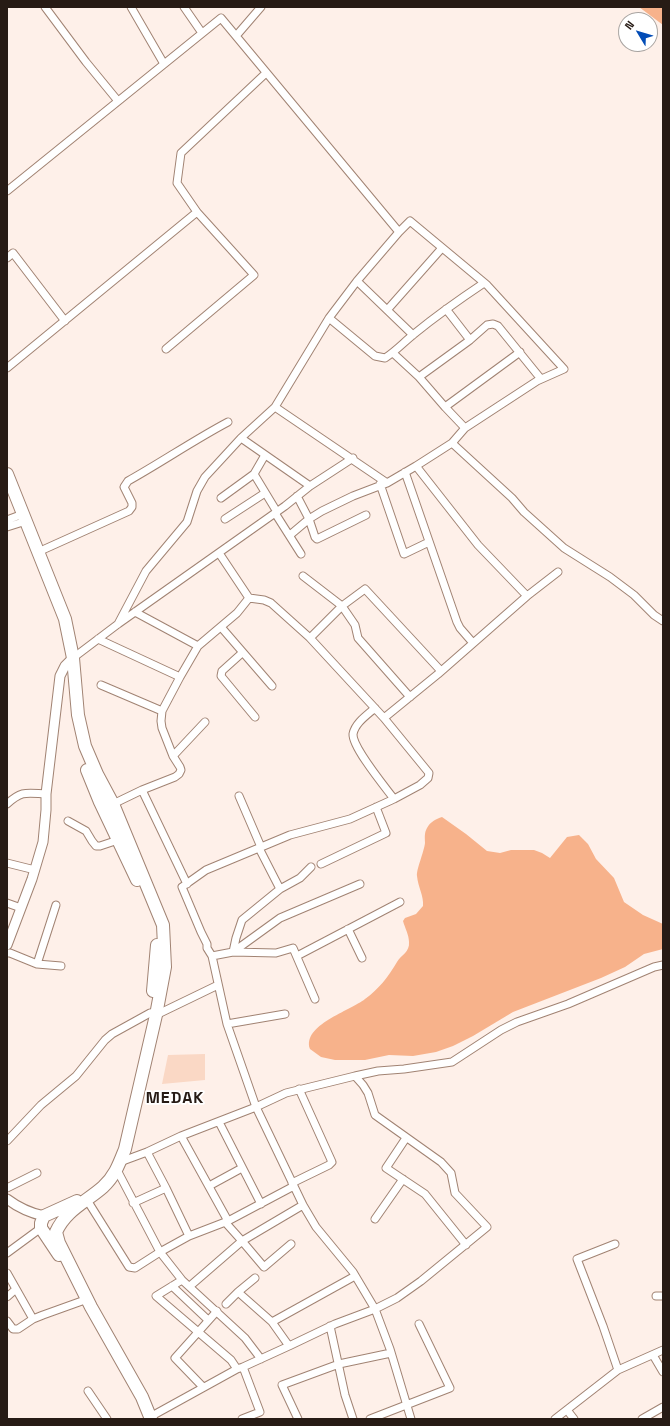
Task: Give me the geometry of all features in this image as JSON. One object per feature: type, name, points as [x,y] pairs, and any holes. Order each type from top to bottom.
[{"type":"highway","points":[[7,474],[16,521],[38,552],[65,619],[69,662],[71,716],[78,747],[100,802],[140,887],[155,927],[157,938],[153,1014],[125,1149],[119,1166],[104,1186],[87,1200],[75,1207],[60,1223],[56,1232],[59,1243],[92,1307],[142,1397],[149,1418]]},
{"type":"highway","points":[[7,495],[16,521],[58,620],[64,652],[69,662],[85,746],[97,774],[113,804],[163,925],[164,967],[114,1163],[104,1179],[87,1195],[42,1222],[82,1301],[149,1418]]},
{"type":"street","points":[[45,7],[86,62],[118,101]]},
{"type":"street","points":[[131,7],[164,64]]},
{"type":"street","points":[[184,7],[202,33]]},
{"type":"street","points":[[236,36],[261,7]]},
{"type":"street","points":[[7,191],[221,18],[399,232]]},
{"type":"street","points":[[166,349],[254,275],[197,212],[177,184],[181,153],[266,73]]},
{"type":"street","points":[[7,368],[197,212]]},
{"type":"street","points":[[118,624],[146,571],[187,522],[200,484],[241,438],[275,407],[329,318],[357,281],[410,221],[484,283],[564,369],[541,379],[465,428],[452,444],[416,466],[383,484],[353,496],[309,519],[290,535]]},
{"type":"street","points":[[388,309],[442,248]]},
{"type":"street","points":[[7,258],[13,253],[65,321]]},
{"type":"street","points":[[357,281],[388,309],[413,335]]},
{"type":"street","points":[[329,318],[375,356],[385,358],[446,309],[484,283]]},
{"type":"street","points":[[446,309],[470,340]]},
{"type":"street","points":[[419,377],[487,326],[493,324],[498,326],[541,379]]},
{"type":"street","points":[[445,408],[520,352]]},
{"type":"street","points":[[393,353],[419,377],[445,408],[465,428]]},
{"type":"street","points":[[275,407],[353,458],[383,484],[404,554],[429,542]]},
{"type":"street","points":[[38,552],[129,511],[132,507],[132,503],[124,487],[128,481],[228,422]]},
{"type":"street","points":[[241,438],[310,486]]},
{"type":"street","points":[[452,444],[512,498],[524,512],[564,548],[580,557],[634,595],[654,615],[663,621]]},
{"type":"street","points":[[221,498],[254,474],[265,455]]},
{"type":"street","points":[[7,945],[43,842],[46,794],[60,676],[69,662],[118,624],[276,512],[310,486],[353,458]]},
{"type":"street","points":[[416,466],[478,545],[527,596]]},
{"type":"street","points":[[405,472],[456,622],[473,643]]},
{"type":"street","points":[[254,474],[301,554]]},
{"type":"street","points":[[225,519],[265,493]]},
{"type":"street","points":[[297,496],[317,539],[366,515]]},
{"type":"street","points":[[219,552],[249,598],[264,600],[271,603],[310,638],[384,718],[429,773],[428,778],[420,785],[394,799],[350,819],[293,834],[261,847],[206,870],[182,887],[207,944],[207,948],[212,956],[227,1024],[256,1107],[303,1205],[316,1227],[350,1267],[375,1309],[391,1353],[411,1419]]},
{"type":"street","points":[[384,718],[441,672],[527,596],[558,572]]},
{"type":"street","points":[[303,576],[342,606],[355,624],[358,638],[410,697],[412,695]]},
{"type":"street","points":[[310,638],[342,606],[365,588],[441,672]]},
{"type":"street","points":[[113,804],[179,774],[181,770],[180,767],[173,756],[162,728],[162,711],[198,646],[236,613],[249,598]]},
{"type":"street","points":[[135,612],[198,646]]},
{"type":"street","points":[[221,627],[272,686]]},
{"type":"street","points":[[98,639],[180,677]]},
{"type":"street","points":[[242,653],[222,671],[220,676],[255,717]]},
{"type":"street","points":[[101,685],[162,711]]},
{"type":"street","points":[[375,708],[357,726],[353,733],[353,739],[360,754],[394,799]]},
{"type":"street","points":[[173,756],[205,722]]},
{"type":"street","points":[[142,790],[187,884]]},
{"type":"street","points":[[7,804],[14,797],[22,793],[46,794]]},
{"type":"street","points":[[239,796],[261,847],[260,850],[280,889]]},
{"type":"street","points":[[321,864],[386,833],[376,807]]},
{"type":"street","points":[[68,822],[86,831],[96,846],[118,840]]},
{"type":"street","points":[[7,863],[34,870]]},
{"type":"street","points":[[233,952],[242,920],[280,889],[300,878],[311,867]]},
{"type":"street","points":[[233,952],[280,918],[360,884]]},
{"type":"street","points":[[297,956],[400,902]]},
{"type":"street","points":[[7,903],[21,908]]},
{"type":"street","points":[[37,964],[56,905]]},
{"type":"street","points":[[348,929],[362,958]]},
{"type":"street","points":[[212,956],[233,952],[276,954],[294,948],[315,998]]},
{"type":"street","points":[[7,953],[37,964],[61,966]]},
{"type":"street","points":[[261,1359],[245,1338],[182,1280],[160,1252],[133,1203],[119,1166],[181,1136],[256,1107],[286,1093],[378,1071],[452,1062],[501,1030],[517,1022],[568,1004],[654,967],[663,965]]},
{"type":"street","points":[[7,1141],[41,1105],[76,1076],[105,1040],[116,1031],[218,985]]},
{"type":"street","points":[[227,1024],[285,1014]]},
{"type":"street","points":[[149,1418],[240,1368],[330,1326],[375,1309],[397,1298],[421,1281],[487,1227],[455,1193],[450,1173],[441,1162],[375,1116],[364,1085],[355,1076]]},
{"type":"street","points":[[87,1200],[130,1266],[135,1268],[189,1236],[226,1221],[261,1204],[332,1162],[299,1089]]},
{"type":"street","points":[[219,1122],[261,1204]]},
{"type":"street","points":[[181,1136],[209,1186],[226,1221],[264,1267],[290,1244]]},
{"type":"street","points":[[406,1138],[386,1168],[425,1194],[466,1245]]},
{"type":"street","points":[[146,1152],[166,1188],[189,1236]]},
{"type":"street","points":[[209,1186],[242,1168]]},
{"type":"street","points":[[7,1188],[37,1172]]},
{"type":"street","points":[[375,1219],[403,1179]]},
{"type":"street","points":[[133,1203],[166,1188]]},
{"type":"street","points":[[7,1198],[15,1205],[29,1212],[42,1222],[7,1253]]},
{"type":"street","points":[[190,1286],[242,1240],[303,1205]]},
{"type":"street","points":[[615,1244],[577,1259],[618,1370]]},
{"type":"street","points":[[7,1273],[33,1319]]},
{"type":"street","points":[[272,1322],[355,1276]]},
{"type":"street","points":[[226,1304],[255,1278]]},
{"type":"street","points":[[182,1280],[156,1296],[240,1368],[261,1416],[242,1419]]},
{"type":"street","points":[[172,1286],[208,1320]]},
{"type":"street","points":[[7,1296],[16,1289]]},
{"type":"street","points":[[238,1292],[272,1322],[288,1346]]},
{"type":"street","points":[[7,1321],[16,1330],[33,1319],[82,1301]]},
{"type":"street","points":[[204,1387],[175,1358],[217,1311]]},
{"type":"street","points":[[370,1419],[450,1388],[419,1324]]},
{"type":"street","points":[[330,1326],[345,1395],[352,1419]]},
{"type":"street","points":[[555,1419],[618,1370],[663,1350]]},
{"type":"street","points":[[298,1419],[282,1385],[339,1364],[391,1353]]},
{"type":"street","points":[[653,1355],[663,1372]]},
{"type":"street","points":[[88,1391],[104,1418]]},
{"type":"street","points":[[642,1419],[663,1407]]},
{"type":"street","points":[[567,1410],[574,1419]]},
{"type":"shaded area","points":[[639,7],[663,7],[663,25],[658,21],[658,12],[646,12]]},
{"type":"shaded area","points":[[442,817],[487,851],[500,853],[511,850],[534,850],[550,858],[567,837],[579,835],[588,844],[596,859],[614,878],[624,902],[643,915],[663,924],[663,949],[644,954],[625,967],[601,978],[513,1012],[473,1036],[453,1046],[436,1052],[413,1056],[389,1055],[365,1060],[335,1060],[321,1057],[310,1049],[309,1040],[313,1033],[320,1026],[358,1004],[375,991],[387,978],[408,948],[409,939],[403,921],[405,918],[416,914],[423,906],[423,899],[417,873],[425,843],[425,832],[431,822]]},
{"type":"shaded area","points":[[205,1054],[205,1080],[162,1084],[168,1055]]},
{"type":"district","name":"MEDAK","points":[[175,1099]]}]
